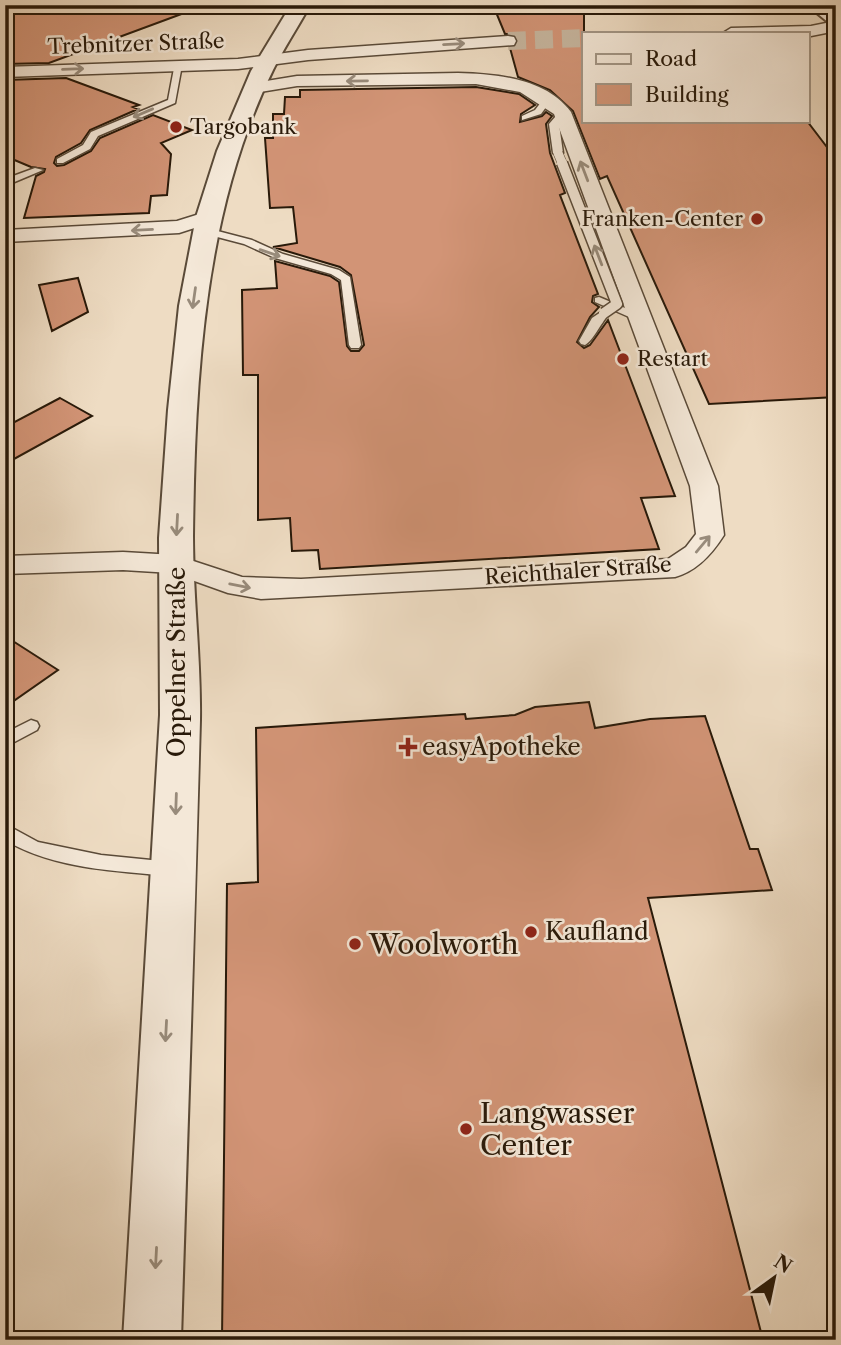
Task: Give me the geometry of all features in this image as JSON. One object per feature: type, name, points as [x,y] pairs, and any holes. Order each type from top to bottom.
[{"type":"street","name":"Oppelner Straße","points":[[152,1340],[180,691],[176,564],[184,398],[193,306],[207,224],[229,151],[254,88],[301,5]]},
{"type":"street","points":[[758,32],[811,30],[835,20],[817,5]]},
{"type":"street","name":"Trebnitzer Straße","points":[[5,72],[238,64],[400,47],[508,41]]},
{"type":"street","points":[[400,47],[383,60],[382,67],[431,80]]},
{"type":"street","points":[[254,88],[302,79],[346,82],[475,79],[532,90],[555,106]]},
{"type":"street","name":"Reichthaler Straße","points":[[176,564],[214,580],[261,589],[675,568],[696,553],[710,535],[704,486],[555,106]]},
{"type":"street","points":[[5,236],[207,224]]},
{"type":"street","points":[[5,565],[122,561],[176,564]]},
{"type":"lane","points":[[60,161],[87,147],[94,134],[172,101],[178,65]]},
{"type":"lane","points":[[525,118],[555,106],[554,124],[558,153],[617,304],[596,320],[585,341]]},
{"type":"lane","points":[[5,183],[38,170]]},
{"type":"lane","points":[[207,224],[279,256],[335,272],[346,279],[349,285],[355,345]]},
{"type":"lane","points":[[599,300],[640,318]]},
{"type":"lane","points":[[5,741],[31,726]]},
{"type":"lane","points":[[5,831],[34,848],[101,862],[174,869]]},
{"type":"building","points":[[46,5],[195,5],[195,9],[49,63],[5,64],[5,8],[21,14]]},
{"type":"building","name":"Franken-Center","points":[[493,5],[584,5],[582,122],[808,122],[836,159],[836,397],[709,404],[607,176],[600,179],[573,111],[550,90],[518,77],[510,48],[516,46],[518,40],[514,34],[505,34]]},
{"type":"building","points":[[66,78],[139,105],[133,107],[138,109],[90,130],[81,143],[56,157],[54,163],[57,166],[91,151],[100,138],[153,115],[192,130],[161,143],[171,154],[167,195],[151,196],[149,213],[24,218],[36,176],[45,169],[31,167],[5,156],[5,80]]},
{"type":"building","points":[[476,87],[519,94],[535,105],[521,114],[520,122],[542,116],[546,112],[552,116],[546,124],[550,153],[565,193],[560,195],[598,294],[593,296],[592,302],[599,307],[590,317],[577,342],[584,348],[590,345],[608,320],[675,496],[641,498],[659,549],[320,569],[318,550],[292,551],[290,518],[258,520],[258,375],[243,375],[242,290],[277,288],[275,261],[330,276],[339,282],[347,346],[351,351],[359,351],[364,345],[351,275],[340,267],[273,247],[297,243],[293,207],[270,208],[265,138],[273,138],[273,114],[284,114],[285,97],[300,97],[300,90]]},
{"type":"building","points":[[78,278],[88,312],[52,331],[39,285]]},
{"type":"building","points":[[60,398],[92,416],[5,464],[5,427]]},
{"type":"building","points":[[5,636],[58,670],[5,707]]},
{"type":"building","name":"Langwasser Center","points":[[589,702],[595,728],[650,719],[705,716],[750,849],[758,849],[772,890],[648,898],[763,1340],[222,1340],[227,884],[258,882],[256,728],[465,714],[466,719],[515,715],[535,707]]},
{"type":"tunnel","points":[[508,41],[582,38]]},
{"type":"place","name":"Targobank","points":[[176,127]]},
{"type":"place","name":"Franken-Center","points":[[757,219]]},
{"type":"place","name":"Restart","points":[[623,359]]},
{"type":"place","name":"easyApotheke","points":[[408,747]]},
{"type":"place","name":"Kaufland","points":[[531,932]]},
{"type":"place","name":"Woolworth","points":[[355,944]]},
{"type":"place","name":"Langwasser Center","points":[[466,1129]]}]
